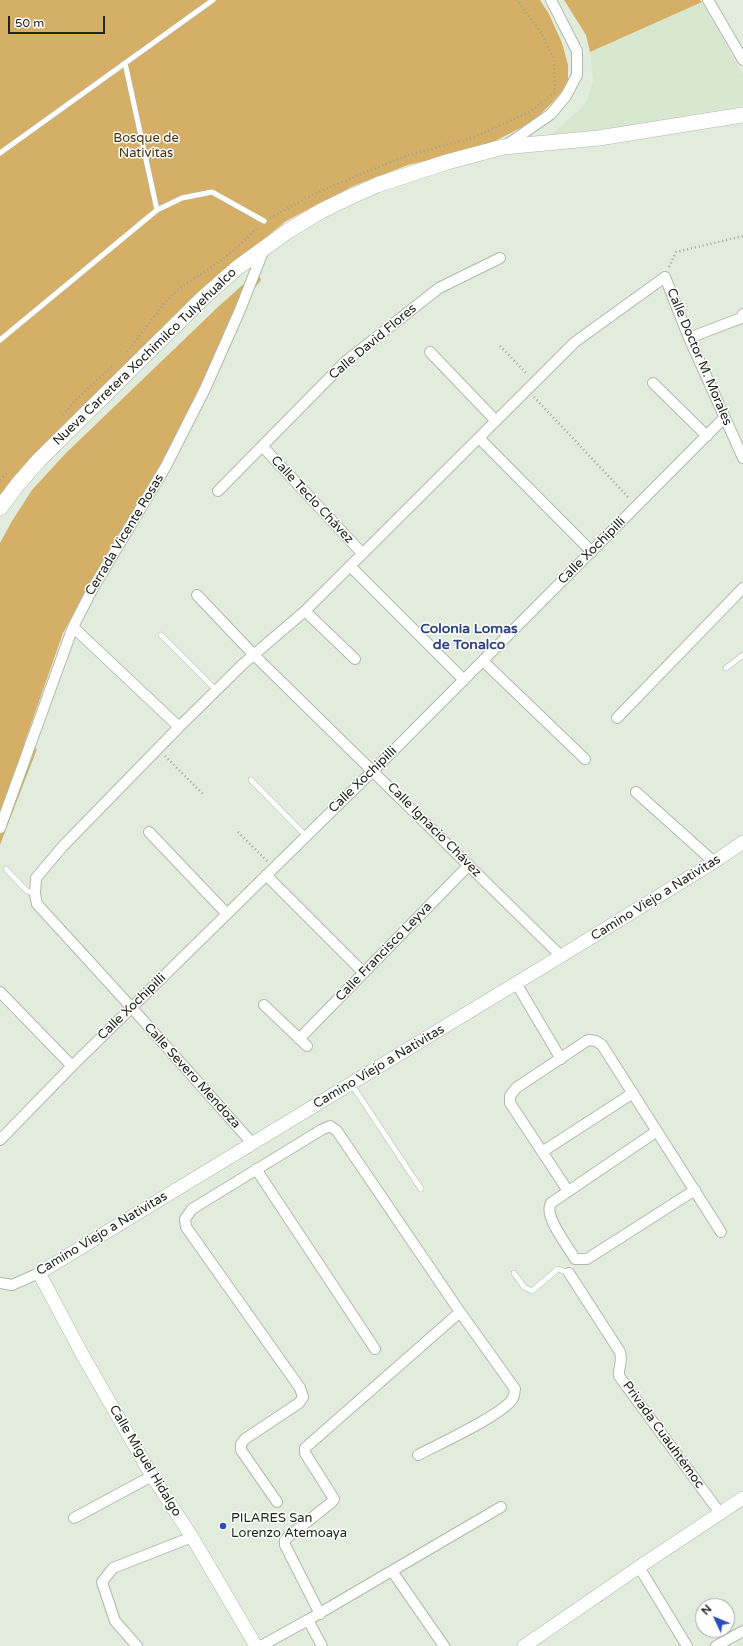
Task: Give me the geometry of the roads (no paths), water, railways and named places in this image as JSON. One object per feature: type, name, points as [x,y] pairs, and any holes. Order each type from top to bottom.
[{"type":"main road","name":"Nueva Carretera Xochimilco Tulyehualco","points":[[0,508],[39,460],[203,298],[237,268],[264,248],[321,211],[377,185],[448,162],[503,147],[599,138],[743,115]]},
{"type":"street","points":[[503,147],[550,114],[566,96],[577,75],[577,51],[551,0]]},
{"type":"street","points":[[708,0],[743,60]]},
{"type":"street","name":"Cerrada Vicente Rosas","points":[[0,828],[73,627],[93,588],[166,466],[205,389],[240,310],[264,248]]},
{"type":"street","name":"Calle David Flores","points":[[218,491],[345,362],[439,288],[500,258]]},
{"type":"street","name":"Calle Doctor M. Morales","points":[[496,421],[575,342],[665,277],[689,338],[724,418],[739,440],[743,458]]},
{"type":"street","points":[[689,338],[741,318],[743,314]]},
{"type":"street","points":[[35,894],[36,878],[63,846],[179,726],[254,655],[305,610],[496,421],[430,352]]},
{"type":"street","points":[[653,383],[707,436]]},
{"type":"street","name":"Calle Xochipilli","points":[[0,1140],[72,1066],[464,680],[724,418]]},
{"type":"street","points":[[480,438],[592,552]]},
{"type":"street","name":"Calle Teclo Chávez","points":[[262,447],[362,553]]},
{"type":"street","points":[[350,566],[464,680]]},
{"type":"street","points":[[617,718],[743,588]]},
{"type":"street","name":"Calle Ignacio Chávez","points":[[197,595],[254,655],[561,956]]},
{"type":"street","points":[[305,610],[355,659]]},
{"type":"street","points":[[73,627],[179,726]]},
{"type":"street","points":[[483,661],[584,759]]},
{"type":"street","points":[[636,792],[714,862]]},
{"type":"street","points":[[148,832],[227,914]]},
{"type":"street","name":"Camino Viejo a Nativitas","points":[[0,1283],[12,1285],[39,1273],[561,956],[714,862],[743,842]]},
{"type":"street","name":"Calle Francisco Leyva","points":[[264,1005],[303,1043],[364,973],[469,865]]},
{"type":"street","points":[[266,875],[364,973]]},
{"type":"street","name":"Calle Severo Mendoza","points":[[35,894],[37,904],[252,1143]]},
{"type":"street","points":[[516,983],[561,1059]]},
{"type":"street","points":[[0,992],[72,1066]]},
{"type":"street","points":[[568,1191],[510,1103],[510,1096],[516,1088],[588,1040],[596,1041],[602,1045],[721,1232]]},
{"type":"street","points":[[542,1152],[633,1093]]},
{"type":"street","points":[[277,1502],[241,1450],[241,1444],[245,1439],[299,1403],[302,1397],[300,1388],[186,1227],[184,1219],[192,1209],[256,1169],[330,1126],[337,1131],[460,1312],[515,1388],[514,1397],[508,1405],[495,1415],[418,1455]]},
{"type":"street","points":[[657,1131],[551,1203],[548,1208],[550,1218],[575,1259],[586,1259],[695,1190]]},
{"type":"street","points":[[256,1169],[375,1349]]},
{"type":"street","name":"Calle Miguel Hidalgo","points":[[39,1273],[82,1354],[152,1476],[192,1537],[256,1646]]},
{"type":"street","name":"Privada Cuauhtémoc","points":[[569,1273],[620,1352],[622,1361],[618,1371],[619,1376],[720,1513]]},
{"type":"street","points":[[320,1614],[285,1545],[285,1540],[289,1536],[334,1499],[305,1453],[305,1448],[460,1312]]},
{"type":"street","points":[[74,1518],[152,1476]]},
{"type":"street","points":[[524,1646],[743,1498]]},
{"type":"street","points":[[260,1646],[320,1614],[501,1507]]},
{"type":"street","points":[[136,1646],[115,1621],[102,1582],[113,1568],[192,1537]]},
{"type":"street","points":[[639,1567],[687,1646]]},
{"type":"street","points":[[392,1571],[444,1646]]},
{"type":"street","points":[[308,1620],[322,1646]]},
{"type":"street","points":[[716,1646],[743,1631]]},
{"type":"lane","points":[[0,153],[214,0]]},
{"type":"lane","points":[[126,63],[157,210]]},
{"type":"lane","points":[[0,340],[157,210],[182,198],[212,192],[264,221]]},
{"type":"lane","points":[[161,635],[216,690]]},
{"type":"lane","points":[[726,668],[743,655]]},
{"type":"lane","points":[[251,780],[306,836]]},
{"type":"lane","points":[[6,869],[28,891],[35,894]]},
{"type":"lane","points":[[351,1084],[421,1189]]},
{"type":"lane","points":[[514,1273],[524,1287],[532,1291],[558,1269],[569,1273]]},
{"type":"place","name":"PILARES San Lorenzo Atemoaya","points":[[223,1526]]},
{"type":"district","name":"Colonia Lomas de Tonalco","points":[[469,638]]},
{"type":"park label","name":"Bosque de Nativitas","points":[[146,146]]}]
